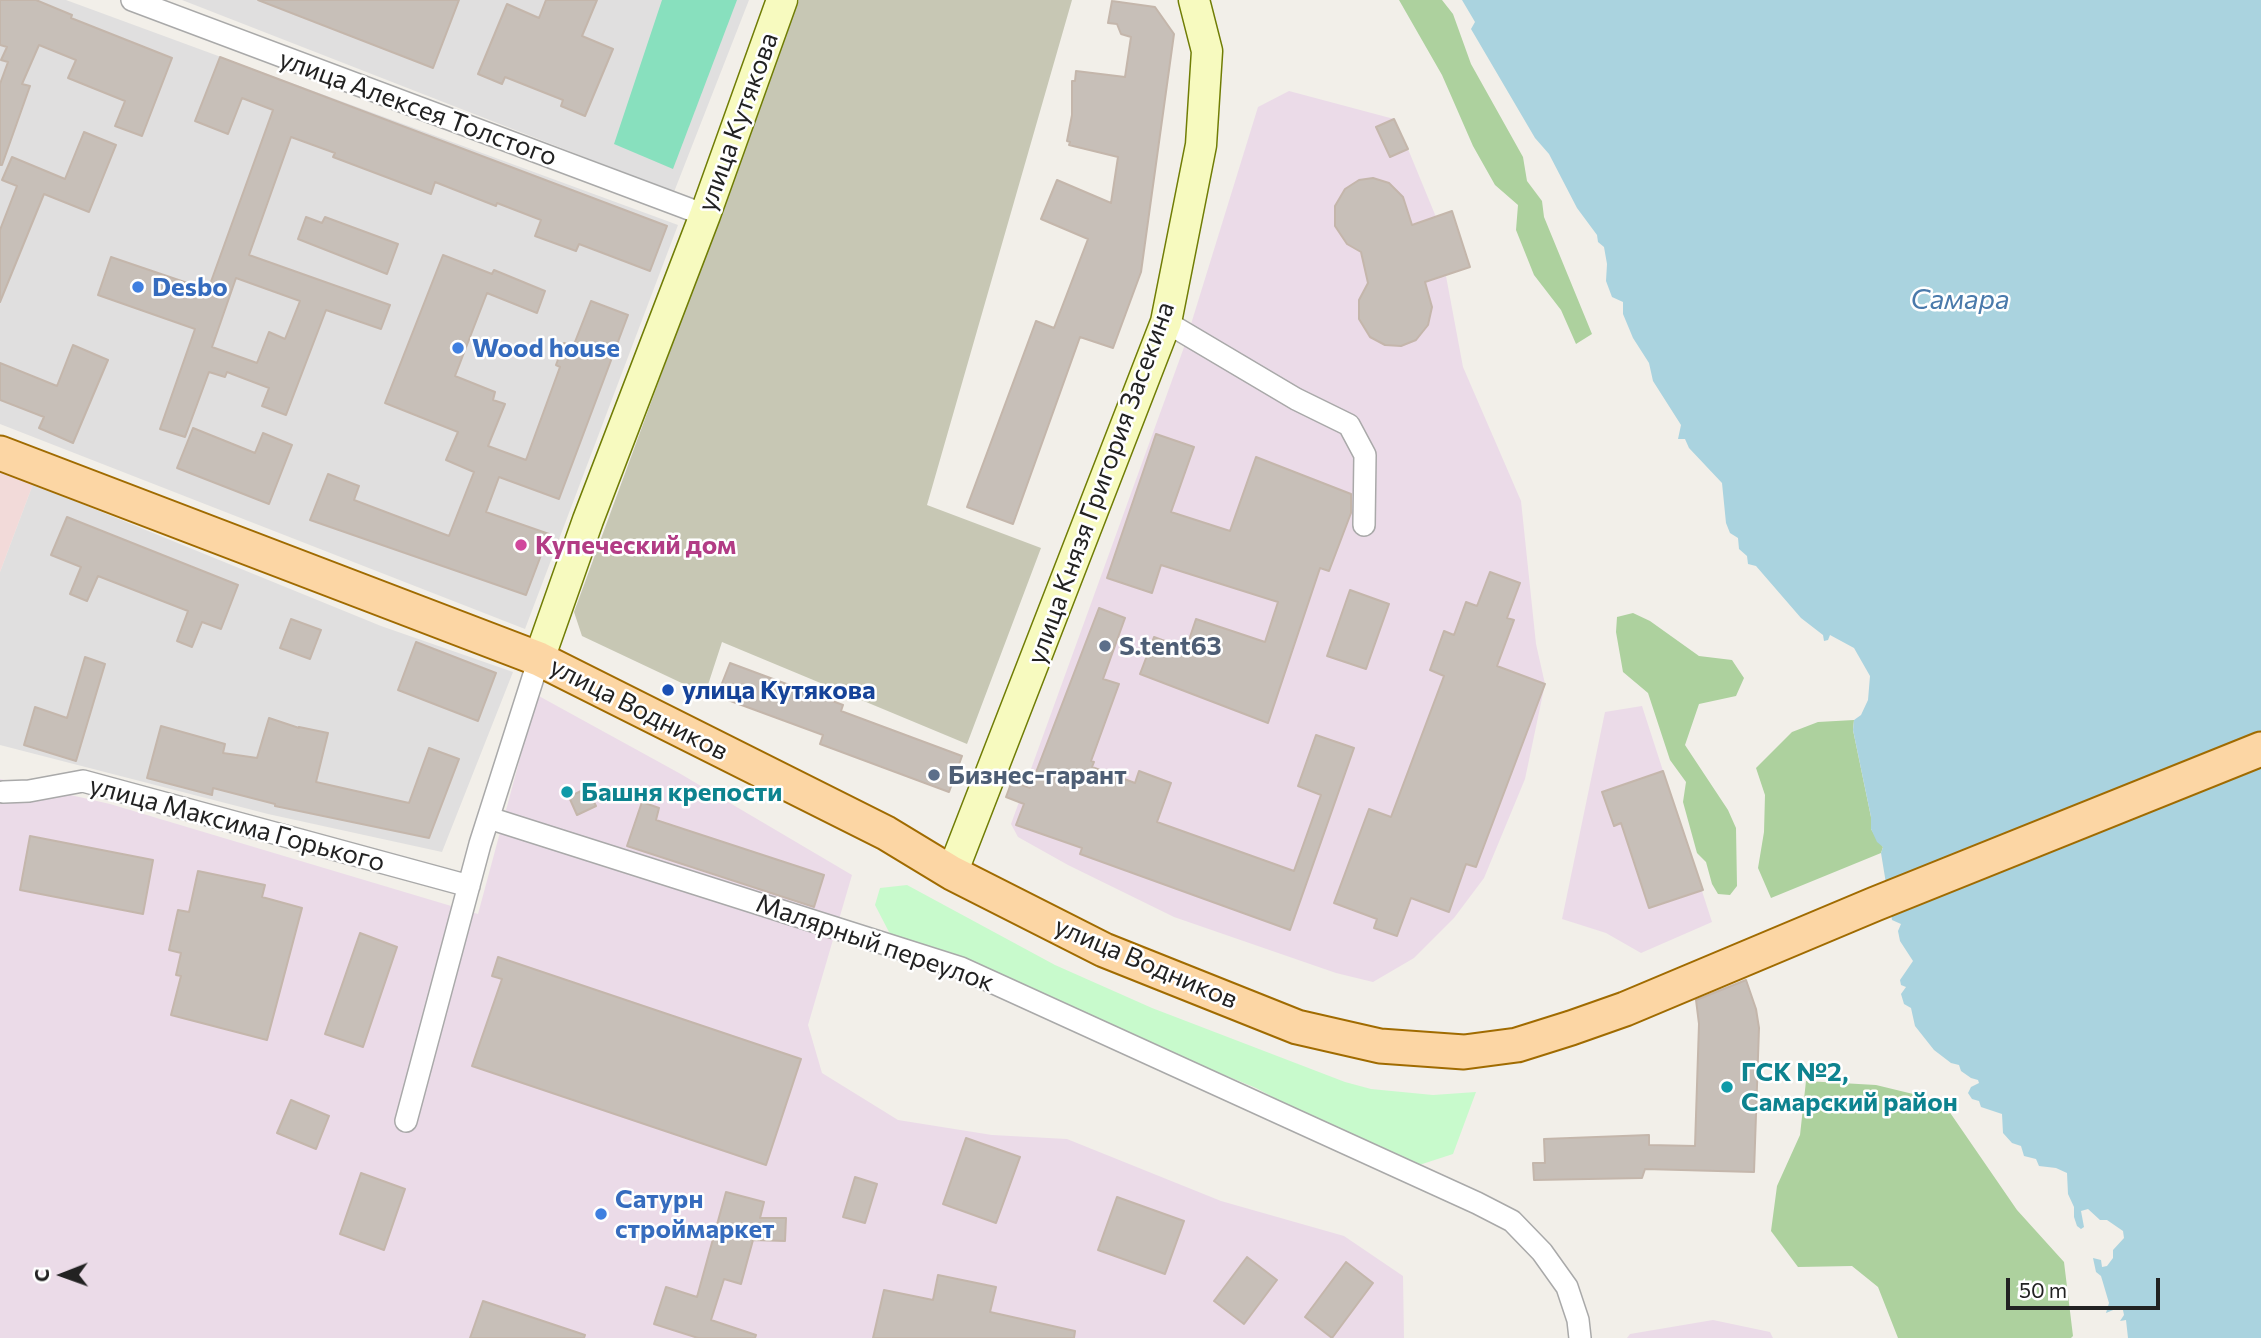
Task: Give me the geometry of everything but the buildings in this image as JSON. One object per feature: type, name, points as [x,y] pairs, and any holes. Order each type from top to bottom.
[{"type":"main road","name":"улица Кутякова","points":[[539,659],[596,499],[705,215],[782,0]]},
{"type":"main road","name":"улица Князя Григория Засекина","points":[[952,873],[1166,322],[1201,145],[1207,51],[1194,0]]},
{"type":"main road","name":"улица Водников","points":[[0,453],[539,659],[886,833],[952,873],[1104,950],[1297,1027],[1380,1046],[1464,1052],[1517,1045],[1625,1009],[1875,904],[2261,749]]},
{"type":"street","name":"улица Алексея Толстого","points":[[132,0],[705,215]]},
{"type":"street","points":[[1166,322],[1296,399],[1349,425],[1365,455],[1364,525]]},
{"type":"street","name":"улица Кутякова","points":[[406,1121],[469,886],[539,659]]},
{"type":"street","name":"улица Максима Горького","points":[[3,792],[29,791],[83,780],[469,886]]},
{"type":"street","name":"Малярный переулок","points":[[489,818],[961,968],[1402,1168],[1512,1221],[1542,1252],[1567,1287],[1578,1320],[1580,1338]]},
{"type":"shaded area","points":[[0,0],[66,0],[678,225],[525,629],[0,424]]},
{"type":"shaded area","points":[[182,0],[749,0],[674,192]]},
{"type":"shaded area","points":[[799,0],[1072,0],[927,505],[1041,548],[967,744],[722,642],[705,694],[582,636],[574,612]]},
{"type":"shaded area","points":[[1289,91],[1394,119],[1408,149],[1436,217],[1420,223],[1437,278],[1446,276],[1463,367],[1521,501],[1536,644],[1545,684],[1525,779],[1484,878],[1454,918],[1414,958],[1373,982],[1336,973],[1174,917],[1018,837],[1011,824],[1183,350],[1258,107]]},
{"type":"shaded area","points":[[0,471],[33,484],[0,572]]},
{"type":"shaded area","points":[[33,484],[381,626],[513,672],[442,852],[268,814],[0,745],[0,572]]},
{"type":"shaded area","points":[[537,695],[679,773],[852,875],[808,1025],[822,1073],[898,1120],[992,1135],[1067,1139],[1221,1201],[1344,1236],[1403,1276],[1404,1338],[0,1338],[0,779],[110,804],[478,914]]},
{"type":"shaded area","points":[[1642,706],[1712,922],[1641,953],[1606,933],[1562,919],[1605,712]]},
{"type":"shaded area","points":[[1713,1320],[1770,1332],[1773,1338],[1627,1338],[1630,1334]]},
{"type":"green space","points":[[662,0],[737,0],[673,169],[614,144]]},
{"type":"green space","points":[[1399,0],[1442,0],[1453,14],[1471,64],[1523,157],[1527,181],[1542,201],[1544,217],[1592,334],[1576,344],[1561,310],[1534,275],[1516,230],[1518,205],[1495,185],[1473,146],[1442,75]]},
{"type":"green space","points":[[1633,613],[1650,621],[1699,656],[1732,660],[1744,678],[1736,696],[1699,704],[1685,745],[1728,810],[1736,828],[1737,886],[1730,895],[1718,894],[1712,884],[1706,862],[1697,853],[1683,802],[1686,782],[1670,760],[1648,693],[1623,672],[1616,632],[1617,617]]},
{"type":"green space","points":[[1854,720],[1853,730],[1871,817],[1871,829],[1883,847],[1881,853],[1771,898],[1758,868],[1764,832],[1765,795],[1756,768],[1792,732],[1818,722]]},
{"type":"green space","points":[[907,885],[1055,965],[1152,1008],[1345,1082],[1371,1089],[1433,1095],[1476,1092],[1453,1154],[1413,1167],[1352,1140],[1256,1088],[1129,1036],[914,956],[889,932],[875,905],[880,888]]},
{"type":"green space","points":[[1806,1081],[1876,1085],[1942,1101],[2017,1210],[2064,1262],[2073,1336],[1898,1338],[1878,1287],[1852,1266],[1798,1267],[1771,1231],[1777,1186],[1800,1135]]},
{"type":"water","name":"Самара","points":[[1462,0],[2261,0],[2261,1338],[2128,1338],[2126,1320],[2120,1321],[2124,1315],[2123,1310],[2118,1308],[2106,1313],[2109,1303],[2093,1258],[2101,1260],[2102,1267],[2107,1266],[2113,1258],[2113,1250],[2124,1238],[2123,1231],[2107,1220],[2100,1220],[2088,1209],[2081,1211],[2084,1227],[2081,1229],[2077,1226],[2074,1207],[2068,1194],[2067,1173],[2056,1168],[2039,1166],[2036,1159],[2024,1156],[2021,1146],[2012,1143],[2003,1133],[2002,1114],[1981,1107],[1979,1101],[1972,1099],[1968,1093],[1971,1087],[1979,1083],[1978,1080],[1971,1078],[1961,1071],[1959,1065],[1951,1063],[1934,1050],[1915,1026],[1911,1008],[1904,1004],[1901,994],[1906,987],[1901,985],[1900,980],[1913,961],[1900,941],[1898,931],[1901,924],[1892,920],[1881,853],[1883,847],[1877,842],[1871,829],[1871,817],[1853,730],[1854,720],[1861,715],[1868,700],[1870,676],[1854,648],[1830,635],[1828,640],[1824,641],[1823,635],[1801,618],[1756,566],[1748,564],[1747,556],[1739,549],[1738,538],[1730,533],[1726,523],[1722,483],[1689,448],[1685,439],[1678,439],[1681,425],[1653,381],[1649,363],[1633,338],[1623,314],[1623,302],[1612,297],[1606,281],[1604,247],[1577,208],[1549,154],[1535,138],[1471,29],[1475,22]]},
{"type":"place","name":"Desbo","points":[[138,287]]},
{"type":"place","name":"Wood house","points":[[458,348]]},
{"type":"place","name":"Купеческий дом","points":[[521,545]]},
{"type":"place","name":"S.tent63","points":[[1105,646]]},
{"type":"place","name":"улица Кутякова","points":[[668,690]]},
{"type":"place","name":"Бизнес-гарант","points":[[934,775]]},
{"type":"place","name":"Башня крепости","points":[[567,792]]},
{"type":"place","name":"ГСК №2, Самарский район","points":[[1727,1087]]},
{"type":"place","name":"Сатурн строймаркет","points":[[601,1214]]}]
